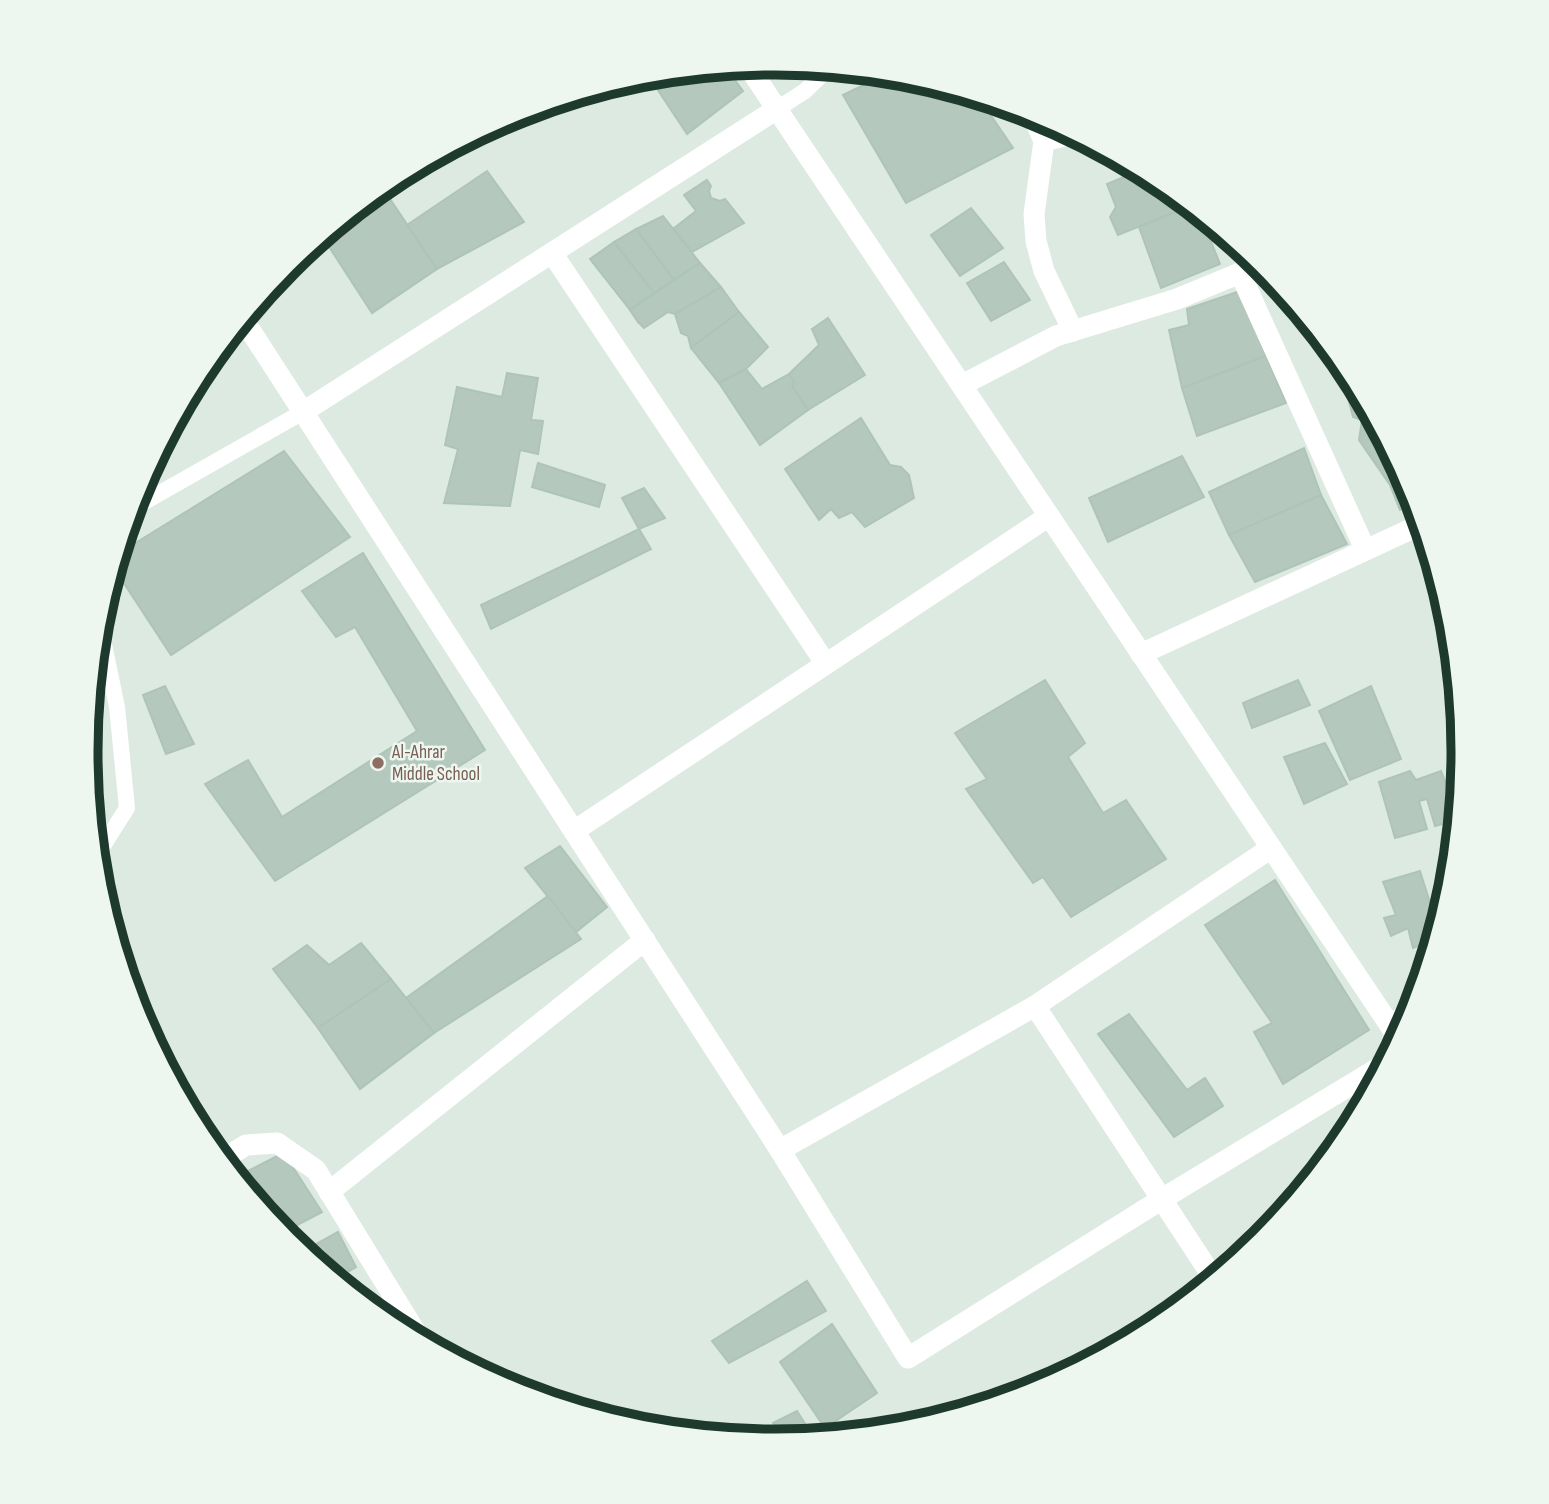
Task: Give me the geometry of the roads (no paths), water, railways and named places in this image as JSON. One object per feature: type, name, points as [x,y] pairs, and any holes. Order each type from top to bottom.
[{"type":"street","points":[[755,76],[1392,1029]]},
{"type":"street","points":[[303,412],[777,109]]},
{"type":"street","points":[[1039,130],[1044,141],[1034,214],[1037,241],[1044,271],[1073,331]]},
{"type":"street","points":[[1044,141],[1057,138]]},
{"type":"street","points":[[552,253],[826,664]]},
{"type":"street","points":[[962,385],[1056,336],[1177,299],[1240,273],[1365,549]]},
{"type":"street","points":[[248,327],[780,1150],[908,1358],[1370,1073]]},
{"type":"street","points":[[574,831],[1049,516]]},
{"type":"street","points":[[1141,654],[1413,528]]},
{"type":"street","points":[[780,1150],[1035,1006],[1270,848]]},
{"type":"street","points":[[329,1192],[645,940]]},
{"type":"street","points":[[1035,1006],[1209,1271]]},
{"type":"street","points":[[231,1154],[246,1145],[277,1143],[316,1170],[409,1321]]},
{"type":"lane","points":[[777,109],[805,91],[820,77]]},
{"type":"lane","points":[[146,501],[303,412]]},
{"type":"lane","points":[[105,843],[127,808],[117,707],[106,653]]},
{"type":"place","name":"Al-Ahrar Middle School","points":[[378,763]]}]
